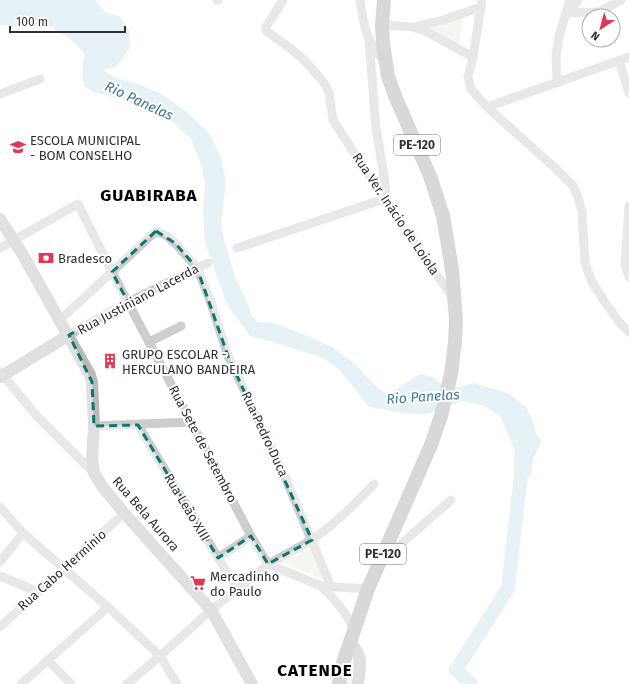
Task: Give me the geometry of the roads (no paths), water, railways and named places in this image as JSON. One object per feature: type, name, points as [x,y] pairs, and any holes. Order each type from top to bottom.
[{"type":"main road","name":"PE-120","points":[[339,684],[342,666],[368,589],[437,428],[443,410],[451,374],[456,321],[452,269],[443,216],[430,176],[395,96],[388,76],[382,25],[384,0]]},
{"type":"street","name":"Rua Ver. Inácio de Loiola","points":[[283,0],[266,27],[266,32],[290,48],[321,78],[327,88],[333,120],[384,199],[455,300]]},
{"type":"street","points":[[236,248],[384,199],[385,182],[376,128],[369,40],[363,19],[360,0]]},
{"type":"street","points":[[558,83],[556,56],[559,36],[568,12],[570,0]]},
{"type":"street","points":[[568,12],[578,0]]},
{"type":"street","points":[[568,12],[601,12],[621,0]]},
{"type":"street","points":[[382,25],[413,27],[443,20],[482,4]]},
{"type":"street","points":[[482,4],[468,77],[471,89],[487,107],[563,175],[573,186],[582,212],[585,263],[592,282],[619,322],[629,332]]},
{"type":"street","points":[[413,27],[433,35],[473,57]]},
{"type":"street","points":[[369,40],[374,49],[386,62]]},
{"type":"street","points":[[487,107],[629,57]]},
{"type":"street","points":[[619,61],[629,93]]},
{"type":"street","points":[[0,94],[40,79]]},
{"type":"street","name":"Rua Sete de Setembro","points":[[12,240],[78,204],[112,272],[251,536],[268,564]]},
{"type":"street","points":[[629,206],[625,265],[629,277]]},
{"type":"street","name":"Rua Bela Aurora","points":[[1,224],[23,255],[90,375],[92,382],[94,426],[91,447],[94,473],[124,513],[195,590],[211,610],[252,684]]},
{"type":"street","name":"Rua Pedro Duca","points":[[112,272],[156,231],[175,243],[197,268],[209,297],[228,356],[283,472],[312,540],[326,587]]},
{"type":"street","points":[[0,248],[12,240]]},
{"type":"street","name":"Rua Justiniano Lacerda","points":[[69,335],[128,302],[208,263]]},
{"type":"street","points":[[60,320],[112,272]]},
{"type":"street","points":[[149,342],[181,326]]},
{"type":"street","points":[[69,335],[1,375],[36,415],[94,473]]},
{"type":"street","points":[[94,426],[192,422]]},
{"type":"street","name":"Rua Leão XIII","points":[[138,425],[237,589]]},
{"type":"street","points":[[127,684],[211,610],[268,564],[312,540],[341,517],[374,484]]},
{"type":"street","points":[[378,564],[451,500]]},
{"type":"street","points":[[0,506],[23,532],[108,607],[160,656],[177,684]]},
{"type":"street","name":"Rua Cabo Herminio","points":[[0,626],[124,513]]},
{"type":"street","points":[[0,562],[23,532]]},
{"type":"street","points":[[218,558],[251,536]]},
{"type":"street","points":[[268,564],[326,587],[368,589]]},
{"type":"street","points":[[0,576],[38,592]]},
{"type":"street","points":[[326,587],[348,616],[352,636],[360,657],[358,684]]},
{"type":"street","points":[[21,684],[108,607]]},
{"type":"street","points":[[48,660],[71,684]]},
{"type":"water","points":[[0,0],[95,0],[105,12],[121,17],[129,30],[130,47],[116,67],[103,70],[115,78],[135,83],[160,93],[187,112],[209,133],[221,158],[226,181],[221,226],[235,277],[246,299],[252,316],[258,322],[274,323],[332,347],[355,364],[377,387],[386,393],[392,392],[420,374],[433,377],[442,385],[460,387],[473,383],[508,393],[526,407],[533,421],[536,434],[542,441],[533,459],[531,477],[514,473],[515,453],[510,438],[500,416],[484,406],[462,401],[427,414],[409,414],[369,407],[339,369],[323,358],[250,336],[227,305],[205,243],[203,212],[205,185],[202,167],[191,139],[170,120],[143,106],[91,91],[84,85],[82,75],[84,53],[71,40],[51,27],[0,25]]},
{"type":"waterway","name":"Rio Panelas","points":[[471,684],[456,670],[508,588],[521,475],[521,457]]},
{"type":"place","name":"ESCOLA MUNICIPAL - BOM CONSELHO","points":[[18,147]]},
{"type":"place","name":"Bradesco","points":[[46,258]]},
{"type":"place","name":"GRUPO ESCOLAR - HERCULANO BANDEIRA","points":[[110,361]]},
{"type":"place","name":"Mercadinho do Paulo","points":[[198,583]]},
{"type":"district","name":"GUABIRABA","points":[[149,195]]},
{"type":"district","name":"CATENDE","points":[[315,670]]}]
